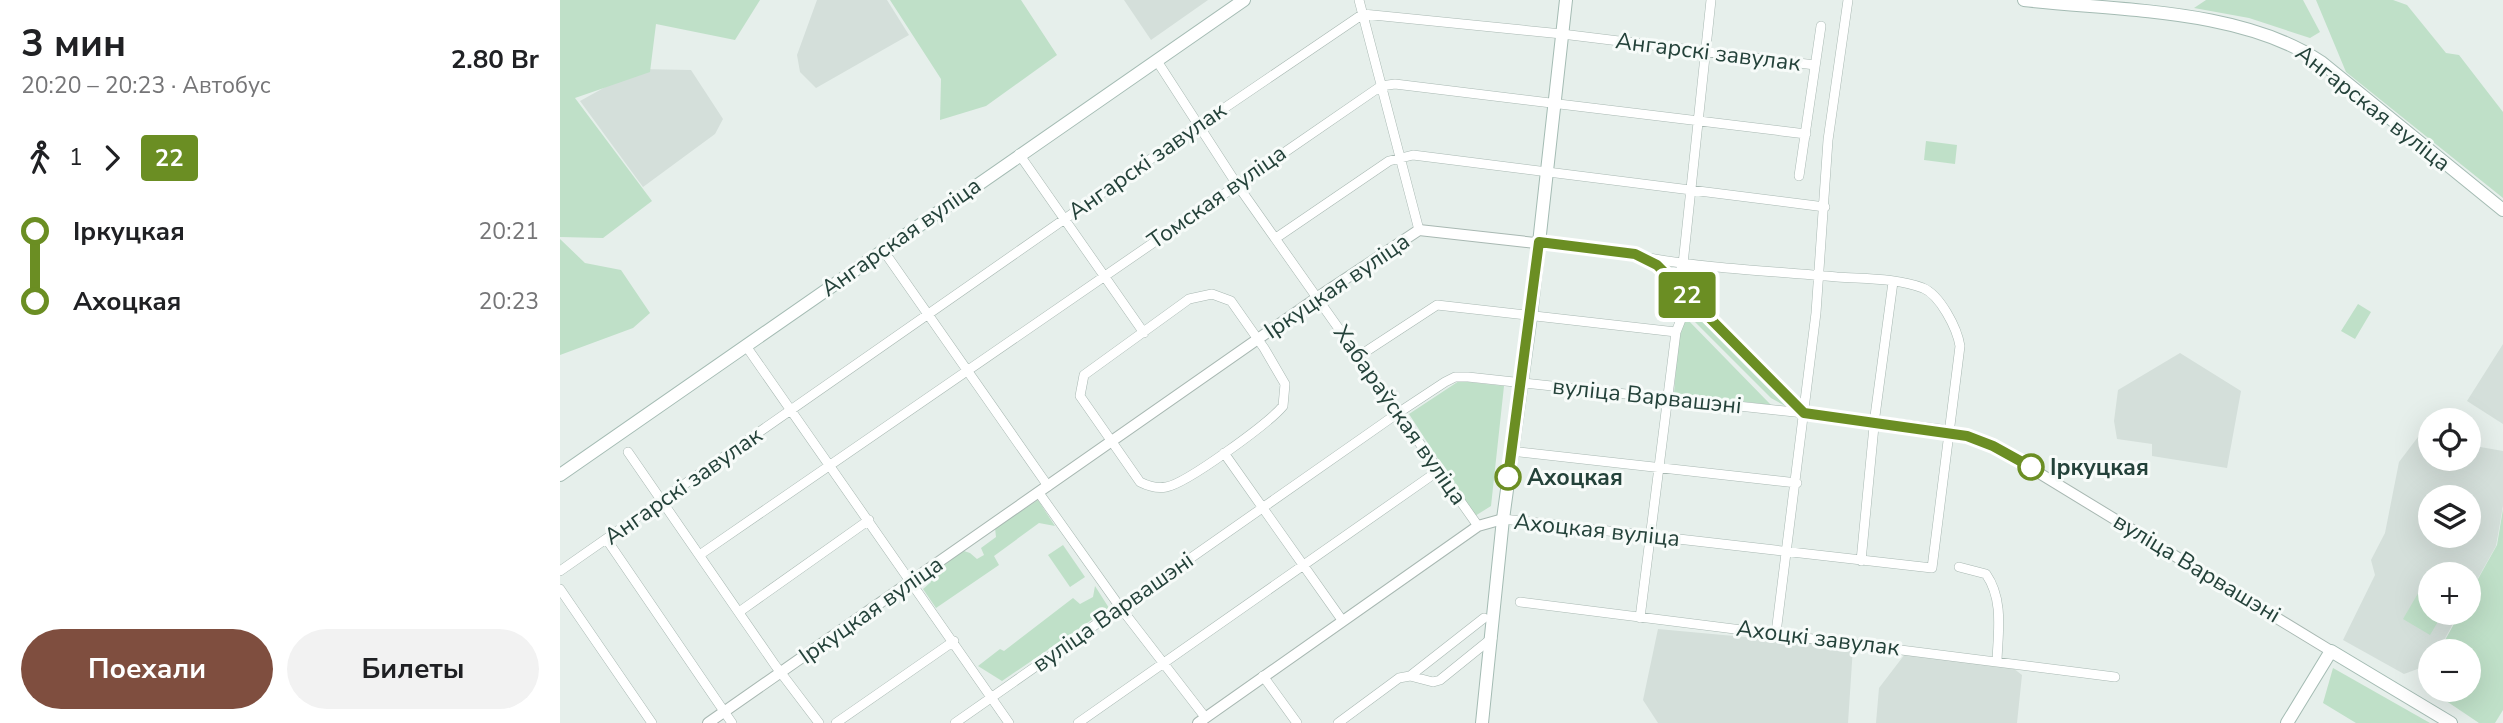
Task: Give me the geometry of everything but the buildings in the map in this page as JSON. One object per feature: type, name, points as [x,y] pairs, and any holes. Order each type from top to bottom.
[{"type":"main road","name":"Ангарская вуліца","points":[[560,475],[1019,153],[1244,0]]},
{"type":"main road","points":[[1482,723],[1503,519],[1531,314],[1566,0]]},
{"type":"main road","name":"Ангарская вуліца","points":[[2024,0],[2208,20],[2243,27],[2289,43],[2321,62],[2503,210]]},
{"type":"main road","points":[[2287,723],[2331,651]]},
{"type":"main road","name":"вуліца Варвашэні","points":[[2331,651],[2451,723]]},
{"type":"street","points":[[1359,0],[1419,230]]},
{"type":"street","points":[[1675,282],[1683,264],[1711,0]]},
{"type":"street","points":[[1776,633],[1797,483],[1819,275],[1828,140],[1849,0]]},
{"type":"street","name":"Ангарскі завулак","points":[[560,571],[1198,125],[1363,14],[1562,34],[1815,65]]},
{"type":"street","points":[[1799,176],[1821,26]]},
{"type":"street","name":"Хабараўская вуліца","points":[[1157,61],[1236,183],[1478,526]]},
{"type":"street","points":[[1381,86],[1395,84],[1806,134]]},
{"type":"street","name":"Томская вуліца","points":[[702,554],[1236,183],[1381,86]]},
{"type":"street","points":[[1019,153],[1144,332]]},
{"type":"street","points":[[1276,238],[1399,156],[1413,155],[1545,173],[1796,201],[1825,207]]},
{"type":"street","name":"Іркуцкая вуліца","points":[[708,723],[1318,296],[1419,230],[1618,251],[1683,264],[1893,282],[1931,293],[1959,339],[1949,432]]},
{"type":"street","points":[[883,250],[967,370],[1120,607],[1165,661],[1202,720]]},
{"type":"street","points":[[1646,258],[1675,282],[1804,413]]},
{"type":"street","points":[[1861,561],[1893,282]]},
{"type":"street","points":[[1212,293],[1231,301],[1258,340],[1285,384],[1283,406],[1224,453],[1169,487],[1160,488],[1140,482],[1080,396],[1084,375],[1189,299],[1212,293]]},
{"type":"street","points":[[1640,618],[1676,332],[1684,312],[1693,301]]},
{"type":"street","points":[[1359,356],[1437,304],[1676,332]]},
{"type":"street","points":[[746,346],[1009,723]]},
{"type":"street","name":"вуліца Варвашэні","points":[[955,723],[1398,413],[1455,377],[1804,413],[1949,432],[1981,441],[2012,455],[2331,651]]},
{"type":"street","name":"Ахоцкая вуліца","points":[[1202,720],[1478,526],[1503,519],[1932,568],[1949,432]]},
{"type":"street","points":[[1511,451],[1797,483]]},
{"type":"street","points":[[628,452],[702,554],[780,673],[819,723]]},
{"type":"street","points":[[1224,453],[1342,620]]},
{"type":"street","points":[[1078,723],[1438,471]]},
{"type":"street","points":[[739,612],[869,520]]},
{"type":"street","points":[[607,540],[732,723]]},
{"type":"street","points":[[1959,567],[1986,574],[1991,581],[1998,603],[1997,661]]},
{"type":"street","points":[[560,589],[652,723]]},
{"type":"street","name":"Ахоцкі завулак","points":[[1520,602],[2115,677]]},
{"type":"street","points":[[1409,676],[1484,618]]},
{"type":"street","points":[[1338,723],[1399,678],[1409,676],[1433,682],[1440,680],[1492,638]]},
{"type":"street","points":[[836,723],[954,641]]},
{"type":"street","points":[[1263,676],[1297,723]]},
{"type":"shaded area","points":[[817,0],[887,0],[909,35],[816,88],[800,72],[797,55]]},
{"type":"shaded area","points":[[1124,0],[1208,0],[1151,40]]},
{"type":"shaded area","points":[[638,69],[691,70],[723,119],[715,134],[643,187],[580,101]]},
{"type":"shaded area","points":[[2503,344],[2503,424],[2467,401]]},
{"type":"shaded area","points":[[2180,353],[2241,391],[2227,468],[2152,456],[2152,444],[2117,439],[2114,421],[2118,390]]},
{"type":"shaded area","points":[[2418,437],[2418,471],[2481,471],[2481,447],[2503,451],[2503,506],[2496,546],[2481,573],[2481,562],[2418,562],[2418,625],[2452,625],[2445,639],[2418,639],[2418,669],[2404,674],[2343,640],[2375,575],[2371,560],[2385,533],[2399,462]]},
{"type":"shaded area","points":[[1658,629],[1853,647],[1848,723],[1658,723],[1643,700]]},
{"type":"shaded area","points":[[1905,654],[2009,665],[2022,675],[2017,723],[1876,723],[1879,688]]},
{"type":"green space","points":[[560,0],[760,0],[735,40],[656,24],[650,72],[575,98],[652,201],[603,238],[560,237]]},
{"type":"green space","points":[[890,0],[1021,0],[1057,55],[986,106],[940,120],[941,79]]},
{"type":"green space","points":[[2206,0],[2303,0],[2320,32],[2310,38],[2249,18],[2194,8]]},
{"type":"green space","points":[[2316,0],[2393,0],[2407,5],[2446,53],[2459,55],[2503,112],[2503,198],[2346,72]]},
{"type":"green space","points":[[1926,141],[1957,145],[1955,164],[1924,160]]},
{"type":"green space","points":[[560,239],[585,263],[621,270],[650,313],[633,328],[560,355]]},
{"type":"green space","points":[[2358,304],[2371,312],[2355,339],[2341,331]]},
{"type":"green space","points":[[1693,309],[1788,403],[1787,407],[1771,398],[1686,313]]},
{"type":"green space","points":[[1686,318],[1771,405],[1674,393],[1679,332]]},
{"type":"green space","points":[[1459,381],[1504,386],[1491,506],[1475,516],[1409,414]]},
{"type":"green space","points":[[1038,500],[1055,526],[1039,523],[994,556],[999,565],[936,608],[923,589],[931,582],[927,576],[961,550],[977,559],[984,555],[981,548],[996,537],[995,528]]},
{"type":"green space","points":[[2503,509],[2503,710],[2495,723],[2479,723],[2448,702],[2481,702],[2481,639],[2446,639],[2453,625],[2481,625],[2481,574],[2497,545]]},
{"type":"green space","points":[[1063,545],[1085,577],[1070,587],[1048,555]]},
{"type":"green space","points":[[1095,586],[1109,608],[1002,681],[978,666],[1000,649],[1004,651],[1073,598],[1080,604],[1093,597]]},
{"type":"green space","points":[[2418,593],[2418,625],[2436,625],[2430,635],[2403,619]]},
{"type":"green space","points":[[2333,668],[2430,723],[2356,723],[2323,703]]},
{"type":"bus line","name":"22","points":[[1508,477],[1539,242],[1635,254],[1657,265],[1804,413],[1940,430],[1967,436],[2012,455],[2031,467]]},
{"type":"place","name":"Іркуцкая","points":[[2031,467]]},
{"type":"place","name":"Ахоцкая","points":[[1508,477]]}]
